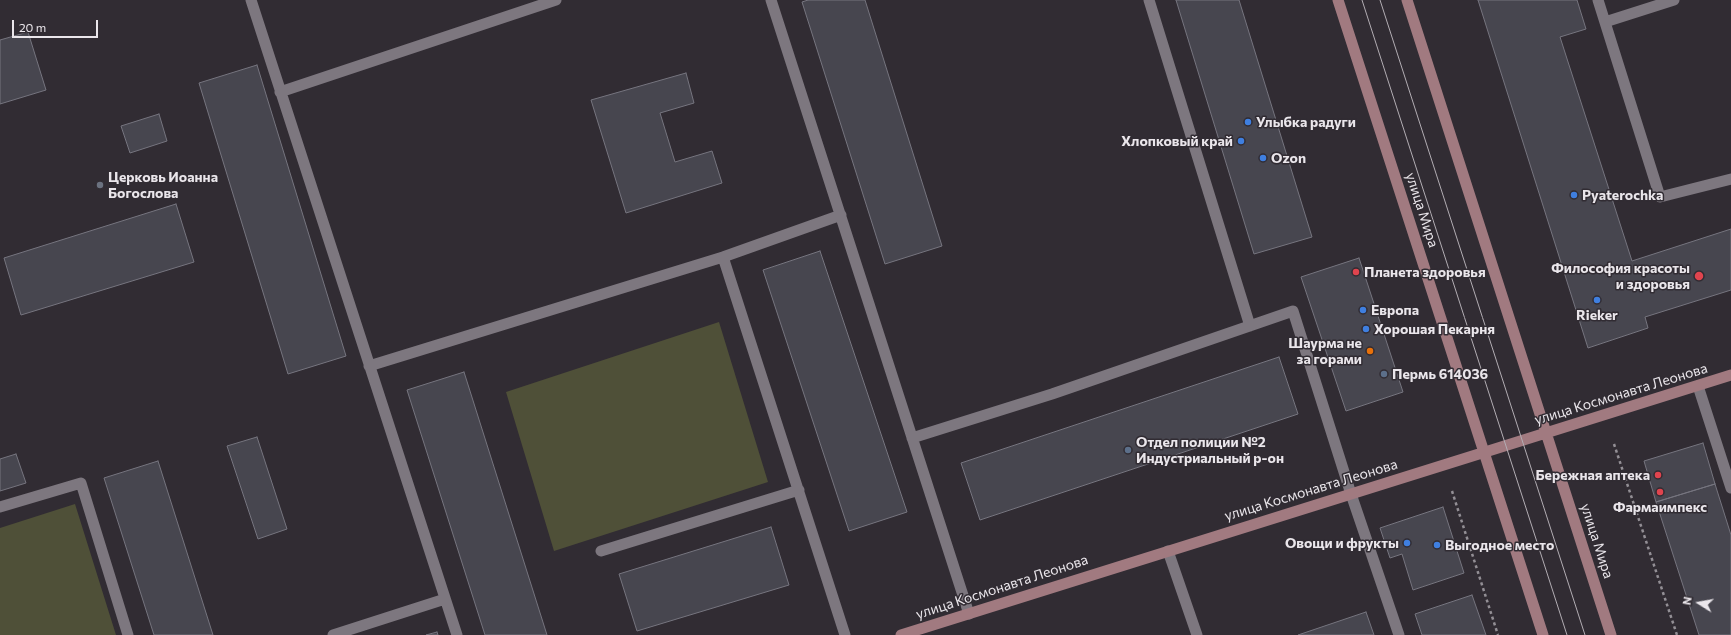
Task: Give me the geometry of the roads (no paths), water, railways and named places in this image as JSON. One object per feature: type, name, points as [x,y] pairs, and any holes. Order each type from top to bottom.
[{"type":"main road","name":"улица Мира","points":[[1338,0],[1543,635]]},
{"type":"main road","name":"улица Мира","points":[[1407,0],[1611,635]]},
{"type":"main road","name":"улица Космонавта Леонова","points":[[901,635],[1731,375]]},
{"type":"lane","points":[[251,0],[457,635]]},
{"type":"lane","points":[[280,92],[556,0]]},
{"type":"lane","points":[[771,0],[969,614]]},
{"type":"lane","points":[[1149,0],[1250,326]]},
{"type":"lane","points":[[1598,0],[1660,197],[1731,179]]},
{"type":"lane","points":[[1605,22],[1674,0]]},
{"type":"lane","points":[[369,366],[724,257],[841,215]]},
{"type":"lane","points":[[724,257],[845,635]]},
{"type":"lane","points":[[912,438],[1052,394],[1293,311],[1351,494],[1399,635]]},
{"type":"lane","points":[[1698,386],[1731,488]]},
{"type":"lane","points":[[0,507],[81,483],[128,635]]},
{"type":"lane","points":[[601,552],[799,490]]},
{"type":"lane","points":[[1168,551],[1197,635]]},
{"type":"lane","points":[[334,635],[446,599]]},
{"type":"tram line","points":[[1362,0],[1567,635]]},
{"type":"tram line","points":[[1380,0],[1585,635]]},
{"type":"place","name":"Улыбка радуги","points":[[1248,122]]},
{"type":"place","name":"Хлопковый край","points":[[1241,141]]},
{"type":"place","name":"Ozon","points":[[1263,158]]},
{"type":"place","name":"Церковь Иоанна Богослова","points":[[100,185]]},
{"type":"place","name":"Pyaterochka","points":[[1574,195]]},
{"type":"place","name":"Планета здоровья","points":[[1356,272]]},
{"type":"place","name":"Философия красоты и здоровья","points":[[1699,276]]},
{"type":"place","name":"Rieker","points":[[1597,300]]},
{"type":"place","name":"Европа","points":[[1363,310]]},
{"type":"place","name":"Хорошая Пекарня","points":[[1366,329]]},
{"type":"place","name":"Шаурма не за горами","points":[[1370,351]]},
{"type":"place","name":"Пермь 614036","points":[[1384,374]]},
{"type":"place","name":"Отдел полиции №2 Индустриальный р-он","points":[[1128,450]]},
{"type":"place","name":"Бережная аптека","points":[[1658,475]]},
{"type":"place","name":"Фармаимпекс","points":[[1660,492]]},
{"type":"place","name":"Овощи и фрукты","points":[[1407,543]]},
{"type":"place","name":"Выгодное место","points":[[1437,545]]}]
